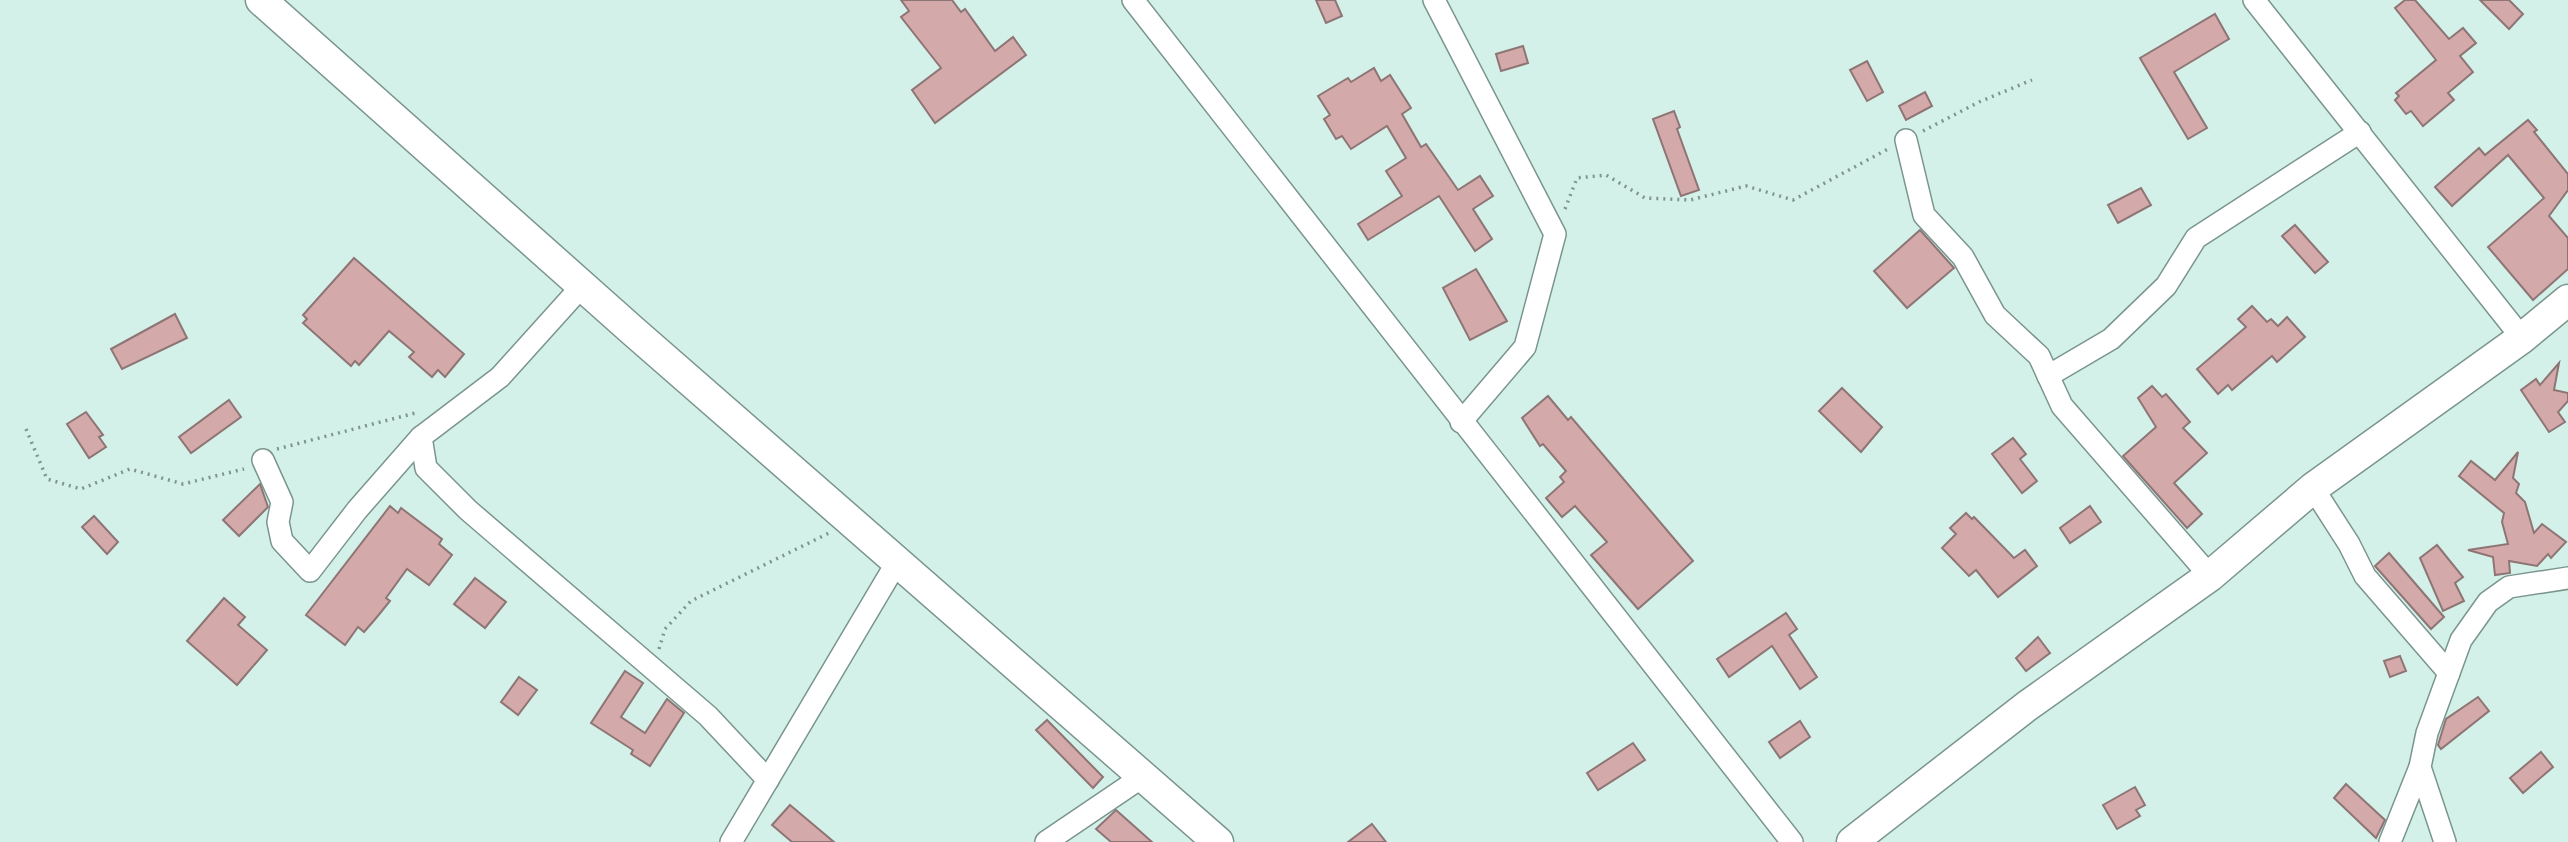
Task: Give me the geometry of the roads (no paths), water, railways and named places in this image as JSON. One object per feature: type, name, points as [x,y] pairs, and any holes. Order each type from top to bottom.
[{"type":"main road","points":[[261,0],[850,522],[1219,842]]},
{"type":"main road","points":[[1866,838],[2027,706],[2210,576],[2313,488],[2522,338],[2568,300]]},
{"type":"street","points":[[1133,0],[1792,842]]},
{"type":"street","points":[[1434,0],[1555,234],[1525,346],[1461,422]]},
{"type":"street","points":[[2254,0],[2522,338]]},
{"type":"street","points":[[2048,376],[2111,339],[2166,286],[2196,238],[2360,132]]},
{"type":"street","points":[[1906,140],[1924,215],[1963,257],[1995,315],[2039,356],[2062,406],[2210,576]]},
{"type":"street","points":[[262,458],[282,502],[278,522],[282,541],[310,571],[357,510],[421,437],[500,377],[582,286]]},
{"type":"street","points":[[421,437],[426,468],[451,493],[708,716],[768,780]]},
{"type":"street","points":[[2313,488],[2349,544],[2365,576],[2449,673]]},
{"type":"street","points":[[731,842],[897,562]]},
{"type":"street","points":[[2390,842],[2420,767],[2427,733],[2469,624],[2488,602],[2509,587],[2568,578]]},
{"type":"street","points":[[2420,767],[2445,842]]},
{"type":"street","points":[[1046,842],[1142,777]]}]
